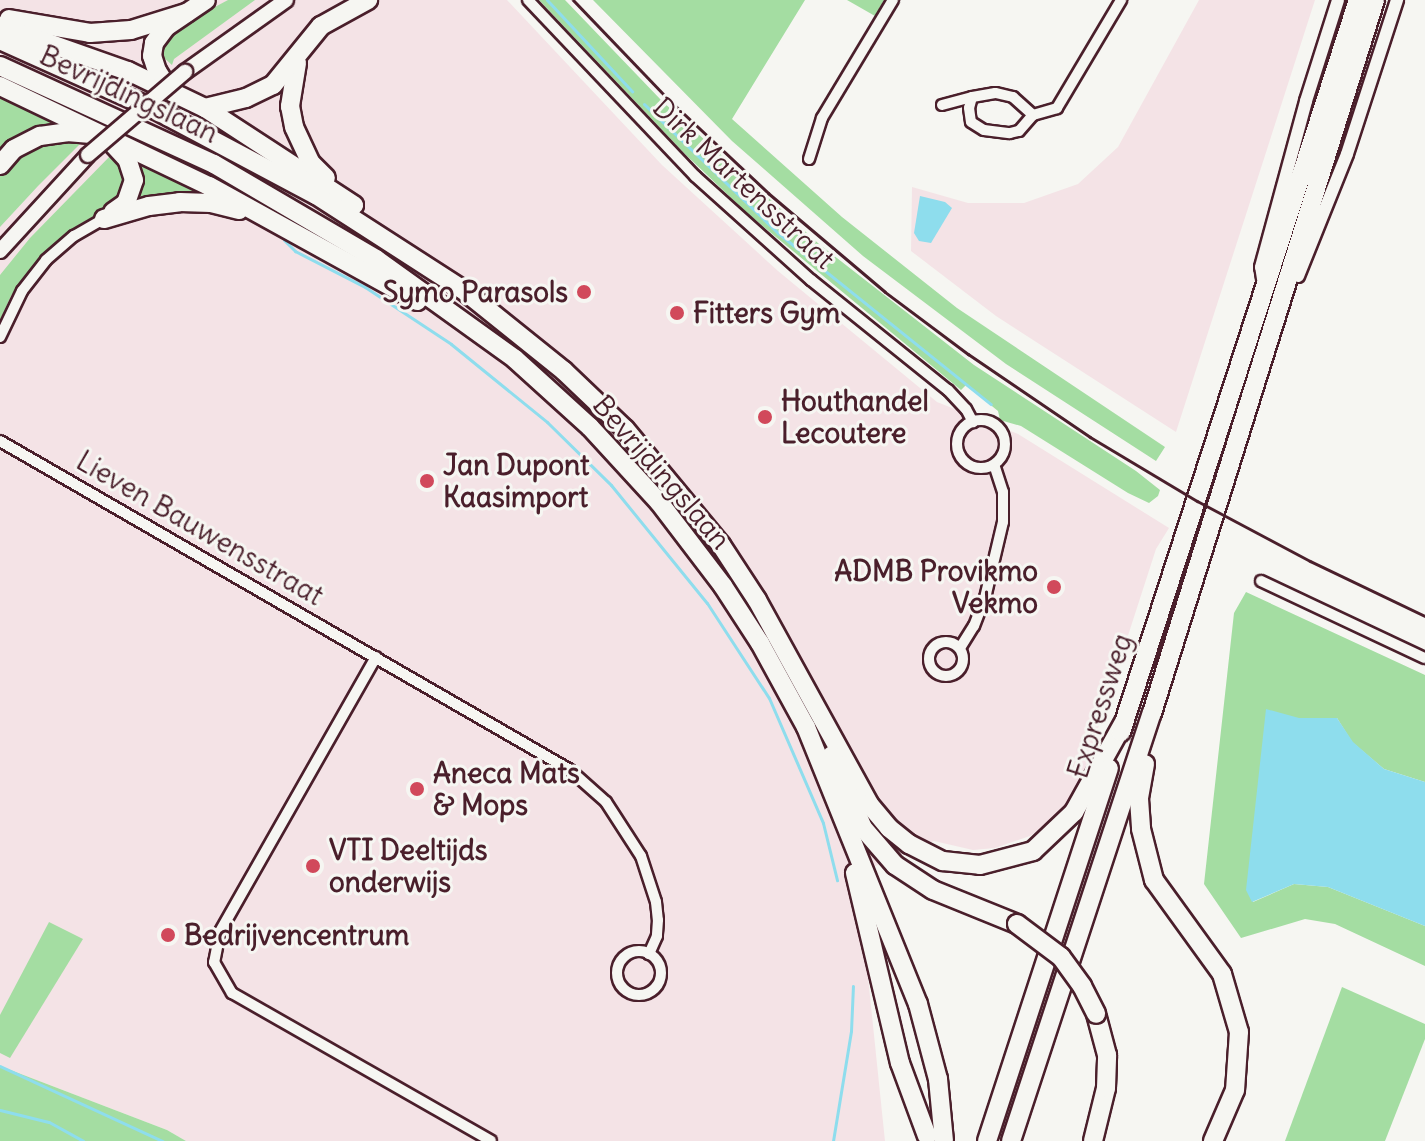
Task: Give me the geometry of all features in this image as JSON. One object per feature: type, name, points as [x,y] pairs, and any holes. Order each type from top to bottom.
[{"type":"highway","points":[[169,90],[152,56],[154,43],[160,33],[206,0]]},
{"type":"highway","points":[[205,108],[261,92],[284,74],[321,26],[368,0]]},
{"type":"highway","name":"Expressweg","points":[[987,1141],[1358,0]]},
{"type":"highway","name":"Expressweg","points":[[1011,1141],[1152,713],[1375,0]]},
{"type":"highway","points":[[0,18],[90,33],[131,30],[186,13]]},
{"type":"highway","points":[[0,26],[128,71],[205,108],[398,235],[416,258]]},
{"type":"highway","name":"Bevrijdingslaan","points":[[0,40],[239,152],[416,258],[462,289],[564,371],[625,429],[672,482],[721,545],[757,600],[821,720]]},
{"type":"highway","points":[[302,48],[292,84],[294,127],[311,163],[344,198]]},
{"type":"highway","name":"Bevrijdingslaan","points":[[0,66],[124,120],[264,191],[388,267],[515,359],[619,456],[696,549],[788,692],[834,794],[918,1004],[938,1079],[936,1138]]},
{"type":"highway","points":[[0,86],[209,186],[309,239],[409,296],[483,347],[515,359]]},
{"type":"highway","points":[[0,165],[14,149],[40,136],[67,132],[104,137],[127,159],[134,180],[126,203],[104,219]]},
{"type":"highway","points":[[104,219],[149,206],[211,203],[240,210],[309,239]]},
{"type":"highway","points":[[1152,713],[1152,740],[1139,799],[1145,853],[1154,880],[1168,904],[1222,974],[1239,1032],[1235,1090],[1213,1141]]},
{"type":"highway","points":[[821,720],[869,804],[889,828],[926,854],[943,861],[980,865],[1033,851],[1063,825],[1089,787],[1124,722]]},
{"type":"highway","points":[[821,720],[843,785],[863,828],[895,865],[933,890],[1017,924],[1061,957],[1082,986],[1096,1014],[1107,1055],[1106,1088],[1093,1141]]},
{"type":"highway","points":[[824,777],[864,907],[907,1086],[936,1138]]},
{"type":"main road","points":[[0,251],[88,155],[185,72],[286,0]]},
{"type":"street","name":"Dirk Martensstraat","points":[[528,0],[695,176],[811,280],[948,390],[966,409],[973,422],[992,423],[1004,434],[1004,452],[994,465],[1003,492],[1003,522],[985,598],[974,626],[960,648]]},
{"type":"street","points":[[809,159],[822,118],[893,0]]},
{"type":"street","points":[[972,97],[971,122],[984,130],[1019,131],[1033,115],[1057,108],[1121,0]]},
{"type":"street","name":"Expressweg","points":[[1265,287],[1261,267],[1306,101],[1338,0]]},
{"type":"street","name":"Expressweg","points":[[1285,290],[1297,277],[1347,154],[1397,0]]},
{"type":"street","points":[[942,105],[995,93],[1013,97],[1033,115]]},
{"type":"street","points":[[0,337],[22,291],[46,260],[74,236],[104,219]]},
{"type":"street","points":[[973,422],[959,435],[960,455],[974,467],[994,465]]},
{"type":"street","name":"Lieven Bauwensstraat","points":[[0,441],[570,770],[606,802],[633,842],[650,881],[658,920],[657,936],[649,954]]},
{"type":"street","points":[[1261,581],[1425,658]]},
{"type":"street","points":[[376,657],[220,932],[214,962],[232,993],[491,1141]]},
{"type":"street","name":"Lieven Bauwensstraat","points":[[636,952],[649,954],[660,969],[657,986],[641,995],[628,992],[617,976],[620,963],[636,952]]},
{"type":"shaded area","points":[[0,0],[507,0],[662,165],[778,271],[937,402],[1018,434],[1169,528],[1156,549],[1080,784],[1056,818],[1030,836],[995,848],[973,850],[934,841],[847,878],[866,958],[885,1141],[186,1141],[167,1130],[0,1066]]},
{"type":"shaded area","points":[[1199,0],[1315,0],[1176,432],[996,316],[911,251],[912,187],[968,203],[1024,203],[1078,184],[1118,147]]},
{"type":"green space","points":[[228,0],[255,0],[174,59],[172,65],[162,56],[161,45],[168,32]]},
{"type":"green space","points":[[539,0],[565,0],[662,101],[819,244],[974,365],[1136,471],[1160,490],[1158,496],[1149,503],[1128,493],[1021,426],[1000,420],[998,411],[966,385],[961,390],[747,213],[685,154]]},
{"type":"green space","points":[[593,0],[805,0],[732,119],[842,217],[957,308],[1165,447],[1156,461],[1006,364],[863,256],[732,141]]},
{"type":"green space","points":[[847,0],[884,0],[875,16]]},
{"type":"green space","points":[[0,92],[57,123],[58,126],[0,158]]},
{"type":"green space","points":[[85,139],[0,227],[0,172],[30,145]]},
{"type":"green space","points":[[113,153],[129,179],[115,205],[80,224],[37,260],[11,296],[0,320],[0,275],[30,238]]},
{"type":"green space","points":[[132,157],[215,194],[135,205]]},
{"type":"green space","points":[[1246,592],[1425,675],[1425,782],[1384,769],[1352,742],[1337,718],[1299,718],[1253,902],[1294,884],[1328,887],[1425,926],[1425,966],[1335,924],[1305,919],[1241,938],[1204,884],[1234,613]]},
{"type":"green space","points":[[49,922],[83,939],[10,1058],[0,1053],[0,1015]]},
{"type":"green space","points":[[1342,987],[1425,1024],[1425,1039],[1385,1141],[1285,1141]]},
{"type":"green space","points":[[0,1066],[167,1130],[186,1141],[0,1141]]},
{"type":"water","points":[[920,196],[945,202],[952,208],[931,243],[919,241],[914,233]]},
{"type":"water","points":[[1266,709],[1299,718],[1337,718],[1353,742],[1384,769],[1425,782],[1425,926],[1328,887],[1294,884],[1252,902],[1246,890]]},
{"type":"waterway","points":[[547,0],[632,91]]},
{"type":"waterway","points":[[644,104],[778,233],[991,404]]},
{"type":"waterway","points":[[284,240],[295,251],[365,287],[451,344],[547,422],[611,485],[707,603],[769,698],[823,823],[837,880]]},
{"type":"waterway","points":[[833,1141],[851,1031],[853,986]]},
{"type":"waterway","points":[[0,1066],[162,1141]]},
{"type":"waterway","points":[[0,1110],[49,1122],[83,1141]]},
{"type":"railway","points":[[573,0],[667,98],[768,193],[885,292],[968,354],[1090,437],[1197,501],[1310,561],[1425,616]]},
{"type":"place","name":"Symo Parasols","points":[[584,292]]},
{"type":"place","name":"Fitters Gym","points":[[677,313]]},
{"type":"place","name":"Houthandel Lecoutere","points":[[765,417]]},
{"type":"place","name":"Jan Dupont Kaasimport","points":[[427,481]]},
{"type":"place","name":"ADMB Provikmo Vekmo","points":[[1054,587]]},
{"type":"place","name":"Aneca Mats & Mops","points":[[417,789]]},
{"type":"place","name":"VTI Deeltijds onderwijs","points":[[313,866]]},
{"type":"place","name":"Bedrijvencentrum","points":[[168,935]]}]
